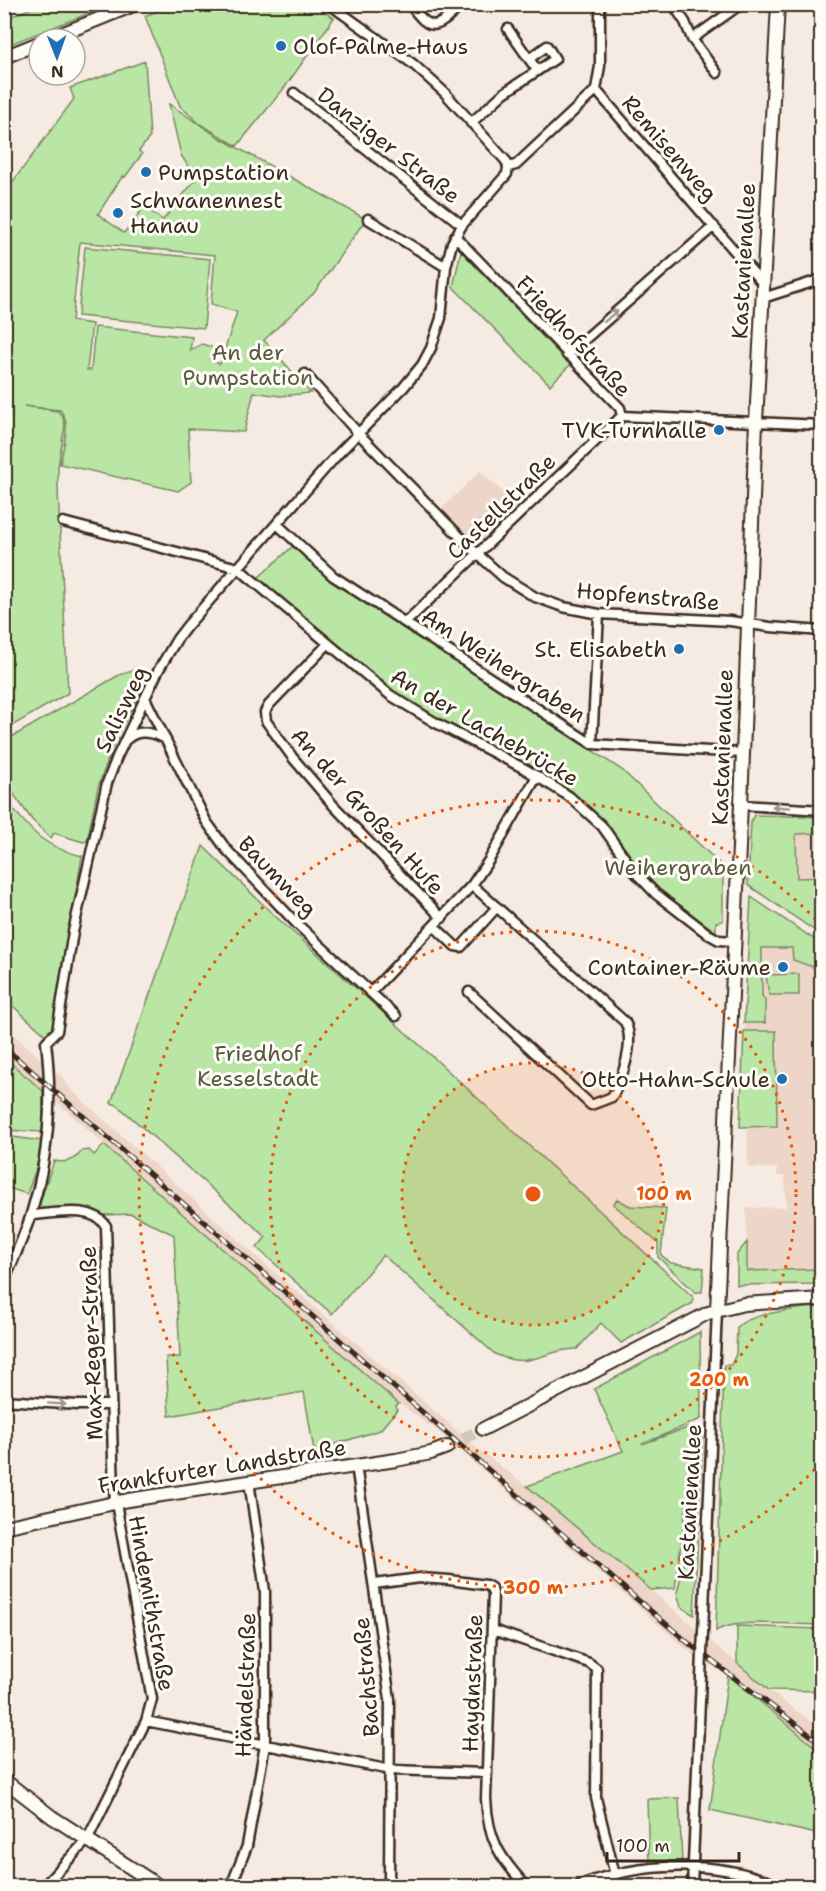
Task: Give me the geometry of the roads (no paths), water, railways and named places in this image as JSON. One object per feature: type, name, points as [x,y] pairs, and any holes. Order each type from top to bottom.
[{"type":"street","points":[[79,27],[136,4]]},
{"type":"street","points":[[329,4],[413,64],[444,92],[506,161],[508,167],[516,165],[596,90],[600,66],[600,4]]},
{"type":"street","points":[[410,4],[422,21],[433,25],[441,23],[463,4]]},
{"type":"street","points":[[673,4],[686,21],[692,39],[717,73]]},
{"type":"street","points":[[692,39],[741,4]]},
{"type":"street","name":"Kastanienallee","points":[[692,1887],[756,422],[778,4]]},
{"type":"street","points":[[508,29],[537,70]]},
{"type":"street","points":[[471,123],[504,93],[555,59],[547,46],[529,59]]},
{"type":"street","points":[[4,57],[27,48]]},
{"type":"street","name":"Remisenweg","points":[[596,90],[763,284]]},
{"type":"street","name":"Danziger Straße","points":[[294,93],[462,225]]},
{"type":"street","name":"Salisweg","points":[[4,1282],[31,1215],[45,1158],[50,1081],[46,1042],[57,1031],[89,855],[107,783],[124,741],[177,639],[358,433],[412,378],[426,356],[441,318],[446,267],[455,236],[507,174],[508,167]]},
{"type":"street","points":[[368,219],[446,267]]},
{"type":"street","points":[[567,355],[714,226]]},
{"type":"street","name":"Friedhofstraße","points":[[455,236],[620,408],[622,416],[822,424]]},
{"type":"street","points":[[763,298],[822,279]]},
{"type":"street","points":[[305,374],[358,433]]},
{"type":"street","name":"Castellstraße","points":[[406,622],[622,416]]},
{"type":"street","name":"Hopfenstraße","points":[[358,433],[477,554],[503,577],[535,597],[563,607],[599,614],[822,630]]},
{"type":"street","points":[[63,522],[238,568]]},
{"type":"street","name":"Am Weihergraben","points":[[277,524],[333,576],[592,744],[743,753]]},
{"type":"street","name":"An der Lachebrücke","points":[[238,568],[376,684],[411,709],[537,776],[570,797],[608,833],[634,871],[657,894],[708,934],[719,939],[734,941]]},
{"type":"street","points":[[592,744],[599,614]]},
{"type":"street","name":"An der Großen Hufe","points":[[328,644],[269,705],[266,721],[333,806],[442,918]]},
{"type":"street","name":"Baumweg","points":[[145,698],[206,821],[226,849],[268,895],[396,1016]]},
{"type":"street","points":[[124,741],[141,732],[152,733],[164,738]]},
{"type":"street","points":[[371,992],[472,885],[537,776]]},
{"type":"street","points":[[741,805],[822,810]]},
{"type":"street","points":[[469,992],[591,1105],[612,1097],[625,1068],[629,1033],[627,1025],[472,885]]},
{"type":"street","points":[[434,926],[455,946],[461,947],[497,907]]},
{"type":"street","name":"Max-Reger-Straße","points":[[31,1215],[87,1213],[102,1220],[106,1226],[110,1405],[116,1502]]},
{"type":"street","points":[[483,1429],[717,1310],[744,1304],[822,1299]]},
{"type":"street","points":[[4,1400],[110,1405]]},
{"type":"street","name":"Frankfurter Landstraße","points":[[4,1527],[116,1502],[356,1466],[431,1453],[447,1448]]},
{"type":"street","name":"Bachstraße","points":[[356,1466],[390,1691],[389,1887]]},
{"type":"street","name":"Händelstraße","points":[[231,1887],[247,1846],[265,1745],[265,1592],[249,1482]]},
{"type":"street","name":"Hindemithstraße","points":[[44,1887],[87,1840],[146,1721],[151,1705],[152,1691],[116,1502]]},
{"type":"street","name":"Haydnstraße","points":[[374,1584],[420,1578],[486,1585],[491,1588],[493,1630],[486,1811],[491,1838],[500,1856],[526,1887]]},
{"type":"street","points":[[493,1630],[590,1664],[597,1669],[596,1797],[615,1875]]},
{"type":"street","points":[[146,1721],[391,1770],[487,1773]]},
{"type":"street","points":[[4,1780],[52,1817],[159,1887]]},
{"type":"street","points":[[578,1887],[615,1875],[660,1868],[693,1867],[747,1875],[780,1887]]},
{"type":"tunnel","points":[[447,1447],[483,1429]]},
{"type":"railway","points":[[4,1047],[632,1595],[692,1646],[822,1744]]},
{"type":"place","name":"Olof-Palme-Haus","points":[[281,46]]},
{"type":"place","name":"Pumpstation","points":[[146,172]]},
{"type":"place","name":"Schwanennest Hanau","points":[[118,213]]},
{"type":"place","name":"TVK-Turnhalle","points":[[719,430]]},
{"type":"place","name":"St. Elisabeth","points":[[679,649]]},
{"type":"place","name":"Container-Räume","points":[[783,967]]},
{"type":"place","name":"Otto-Hahn-Schule","points":[[782,1079]]},
{"type":"park label","name":"An der Pumpstation","points":[[248,364]]},
{"type":"park label","name":"Weihergraben","points":[[678,867]]},
{"type":"park label","name":"Friedhof Kesselstadt","points":[[258,1066]]}]
